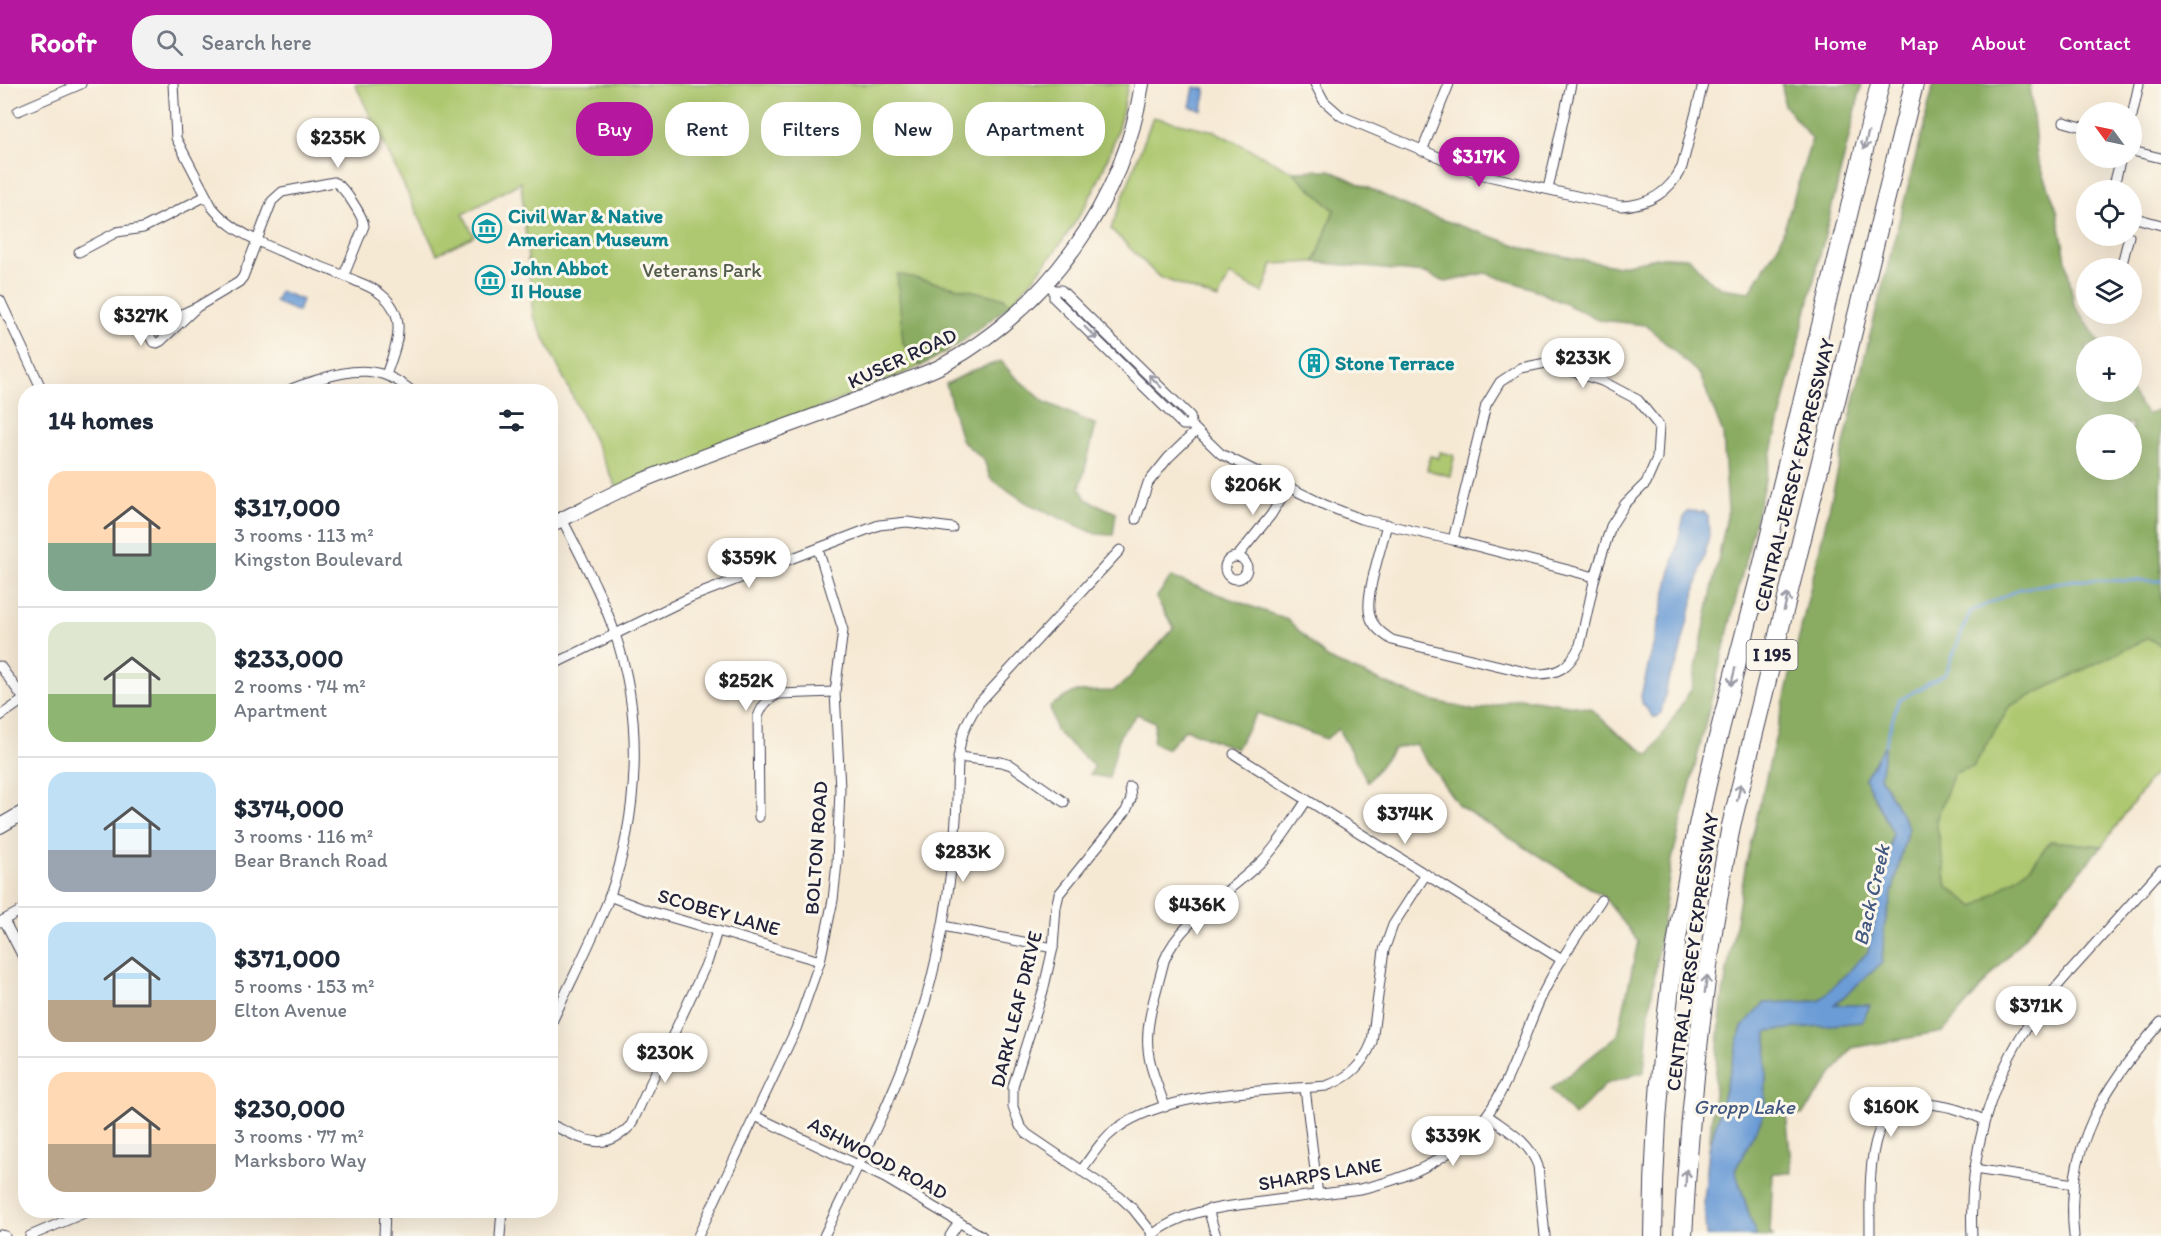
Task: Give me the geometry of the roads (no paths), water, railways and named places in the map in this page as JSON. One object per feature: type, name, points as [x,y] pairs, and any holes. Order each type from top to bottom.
[{"type":"highway","name":"CENTRAL JERSEY EXPRESSWAY","points":[[1653,1236],[1653,1197],[1661,1083],[1673,975],[1694,845],[1722,720],[1880,84]]},
{"type":"highway","name":"CENTRAL JERSEY EXPRESSWAY","points":[[1683,1236],[1686,1167],[1702,1015],[1725,860],[1742,778],[1914,84]]},
{"type":"street","points":[[18,111],[81,84]]},
{"type":"street","points":[[173,84],[176,138],[212,207],[229,225],[258,241],[344,275],[375,290],[383,295],[394,309],[398,338],[386,375]]},
{"type":"street","name":"KUSER ROAD","points":[[558,521],[639,482],[855,402],[943,365],[997,330],[1050,287],[1079,241],[1107,193],[1128,142],[1142,84]]},
{"type":"street","points":[[1315,84],[1324,101],[1341,116],[1479,174],[1621,206],[1643,203],[1664,193],[1677,177],[1682,167],[1702,84]]},
{"type":"street","points":[[1422,151],[1449,84]]},
{"type":"street","points":[[1548,189],[1571,84]]},
{"type":"street","points":[[2135,102],[2139,84]]},
{"type":"street","points":[[2064,122],[2076,125]]},
{"type":"street","points":[[2142,153],[2161,158]]},
{"type":"street","points":[[197,307],[161,341],[153,342],[150,336],[156,326],[197,307],[239,282],[258,241],[272,201],[282,192],[338,183],[363,219],[364,226],[344,275]]},
{"type":"street","points":[[79,252],[117,232],[143,228],[206,196]]},
{"type":"street","points":[[2142,222],[2161,225]]},
{"type":"street","points":[[1050,287],[1061,290],[1190,416],[1193,428]]},
{"type":"street","points":[[1050,287],[1054,298],[1183,425],[1193,428],[1221,454],[1324,505],[1361,519],[1595,577]]},
{"type":"street","points":[[0,300],[39,384]]},
{"type":"street","points":[[1120,362],[1127,354]]},
{"type":"street","points":[[1387,524],[1369,599],[1370,617],[1376,627],[1392,640],[1533,674],[1549,674],[1562,669],[1575,655],[1580,645],[1602,550],[1611,526],[1625,504],[1646,483],[1650,475],[1657,458],[1659,426],[1638,400],[1602,381],[1546,363],[1521,368],[1500,382],[1486,405],[1453,540]]},
{"type":"street","points":[[308,384],[341,372],[368,371],[386,375],[400,384]]},
{"type":"street","points":[[1136,519],[1148,483],[1193,428]]},
{"type":"street","points":[[1238,557],[1271,515],[1288,487]]},
{"type":"street","points":[[558,662],[691,597],[879,525],[907,522],[952,528]]},
{"type":"street","points":[[558,525],[600,595],[615,634],[630,697],[634,756],[624,844],[609,896],[558,1008]]},
{"type":"street","name":"BOLTON ROAD","points":[[698,1236],[796,1029],[820,961],[833,900],[839,826],[840,770],[835,692],[843,630],[818,549]]},
{"type":"street","points":[[824,1236],[909,1049],[931,982],[943,926],[954,844],[958,757],[964,728],[979,703],[1120,550]]},
{"type":"street","points":[[0,666],[18,689]]},
{"type":"street","points":[[759,817],[758,717],[760,710],[771,697],[779,694],[835,692]]},
{"type":"street","points":[[0,716],[18,703]]},
{"type":"street","points":[[1234,754],[1562,960]]},
{"type":"street","points":[[958,757],[1011,765],[1064,802]]},
{"type":"street","name":"DARK LEAF DRIVE","points":[[1130,787],[1131,799],[1126,810],[1059,894],[1053,948],[1040,1001],[1013,1086],[1012,1107],[1020,1126],[1027,1134],[1120,1197],[1133,1209],[1152,1235]]},
{"type":"street","points":[[1165,1107],[1147,1046],[1148,1032],[1168,950],[1181,933],[1263,860],[1281,838],[1306,800]]},
{"type":"street","points":[[0,826],[18,816]]},
{"type":"street","points":[[1972,1236],[1974,1169],[1984,1120],[2005,1066],[2032,1018],[2050,994],[2161,870]]},
{"type":"street","points":[[1081,1171],[1099,1146],[1116,1128],[1165,1107],[1212,1096],[1326,1086],[1346,1077],[1361,1063],[1372,1042],[1387,937],[1426,874]]},
{"type":"street","name":"SCOBEY LANE","points":[[609,896],[646,910],[820,961]]},
{"type":"street","name":"SHARPS LANE","points":[[1152,1235],[1183,1217],[1208,1209],[1383,1184],[1422,1169],[1455,1148],[1487,1115],[1504,1086],[1539,1001],[1562,960],[1601,900]]},
{"type":"street","points":[[18,912],[2,921],[18,949]]},
{"type":"street","points":[[943,926],[1053,948]]},
{"type":"street","points":[[558,1128],[587,1142],[597,1143],[616,1138],[631,1125],[708,960],[717,931]]},
{"type":"street","points":[[2074,1236],[2074,1184],[2085,1138],[2106,1092],[2132,1055],[2161,1022]]},
{"type":"street","points":[[1305,1088],[1318,1195]]},
{"type":"street","points":[[1870,1236],[1871,1178],[1875,1148],[1878,1134],[1888,1119],[1903,1108],[1918,1103],[1958,1110],[1984,1120]]},
{"type":"street","points":[[1487,1115],[1521,1140],[1535,1156],[1545,1236]]},
{"type":"street","name":"ASHWOOD ROAD","points":[[755,1116],[885,1178],[982,1236]]},
{"type":"street","points":[[1974,1169],[2074,1184]]},
{"type":"street","points":[[1208,1209],[1216,1236]]},
{"type":"street","points":[[30,1236],[72,1218]]},
{"type":"street","points":[[384,1236],[385,1218]]},
{"type":"street","points":[[500,1236],[501,1218]]},
{"type":"street","points":[[950,1236],[959,1222]]},
{"type":"street","points":[[0,1235],[5,1236]]},
{"type":"water","points":[[1194,87],[1206,89],[1202,110],[1190,107]]},
{"type":"water","points":[[280,291],[302,300],[298,312],[275,302]]},
{"type":"water","points":[[1688,511],[1704,512],[1708,516],[1709,536],[1677,664],[1669,677],[1661,713],[1653,717],[1642,703],[1641,696],[1684,516]]},
{"type":"water","name":"Gropp Lake","points":[[1886,742],[1880,776],[1908,827],[1884,927],[1882,963],[1834,1005],[1870,1005],[1862,1022],[1767,1031],[1765,1112],[1735,1170],[1756,1236],[1706,1236],[1704,1200],[1709,1149],[1742,1027],[1764,1003],[1819,1001],[1868,952],[1893,833],[1865,779]]},
{"type":"waterway","name":"Back Creek","points":[[1885,745],[1898,701],[1946,673],[1970,612],[2020,589],[2073,580],[2161,581]]},
{"type":"place","name":"Civil War & Native American Museum","points":[[487,228]]},
{"type":"place","name":"John Abbot II House","points":[[490,280]]},
{"type":"place","name":"Stone Terrace","points":[[1314,363]]},
{"type":"park label","name":"Veterans Park","points":[[702,270]]}]
